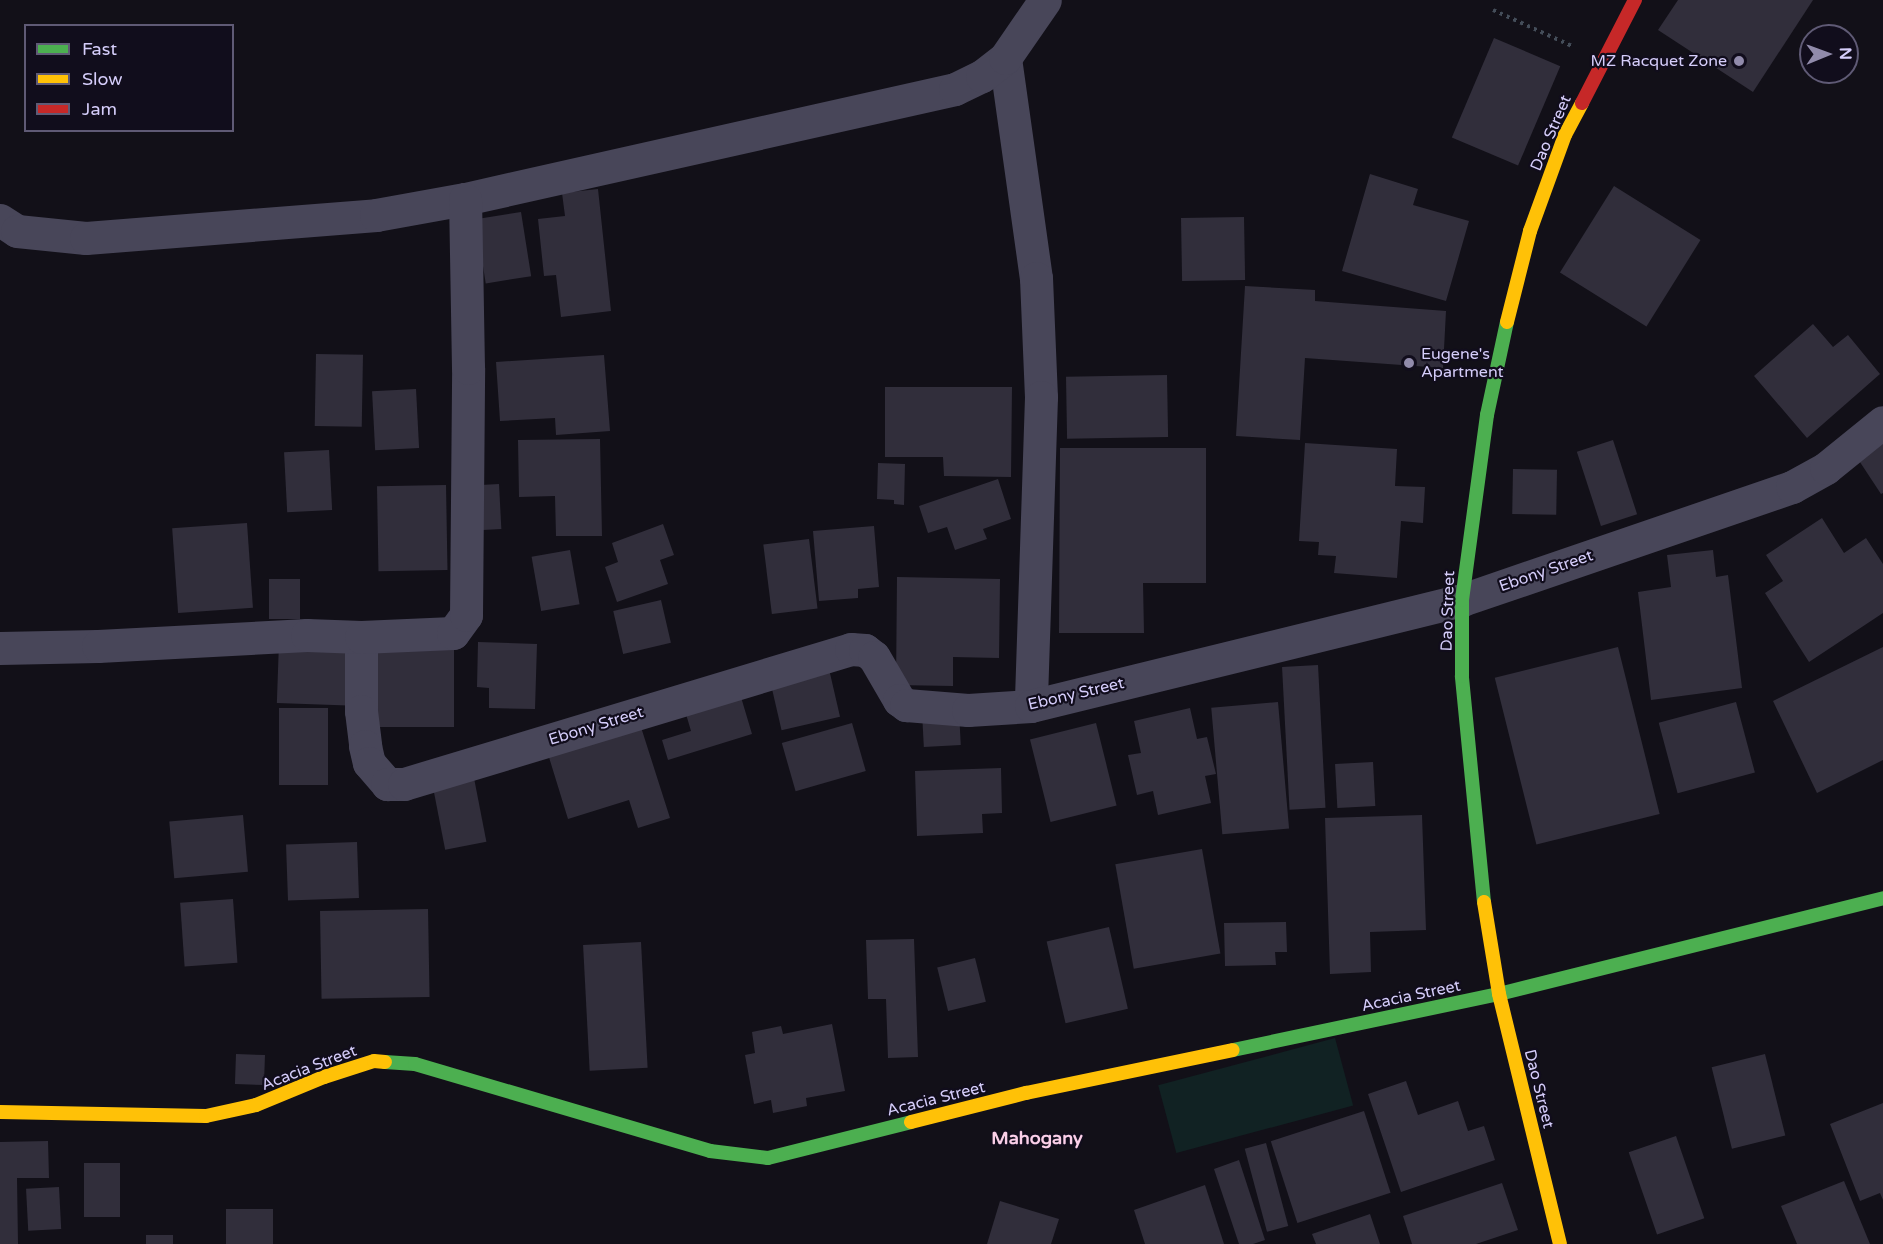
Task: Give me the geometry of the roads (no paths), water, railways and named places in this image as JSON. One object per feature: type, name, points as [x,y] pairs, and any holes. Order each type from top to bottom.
[{"type":"street","points":[[0,220],[17,231],[86,238],[376,215],[465,199],[955,88],[982,76],[1005,57],[1045,0]]},
{"type":"street","name":"Dao Street","points":[[1560,1244],[1499,994],[1476,842],[1462,676],[1462,600],[1473,505],[1488,415],[1524,252],[1565,135],[1635,0]]},
{"type":"street","points":[[1005,57],[1036,278],[1039,337],[1041,397],[1030,706]]},
{"type":"street","points":[[0,648],[98,646],[307,635],[442,636],[453,633],[466,615],[468,368],[465,199]]},
{"type":"street","name":"Ebony Street","points":[[362,637],[362,711],[365,746],[369,763],[387,784],[404,784],[851,649],[865,650],[874,657],[899,700],[906,705],[968,710],[1030,706],[1462,600],[1792,487],[1826,468],[1883,422]]},
{"type":"street","name":"Acacia Street","points":[[0,1112],[206,1116],[256,1105],[324,1077],[374,1061],[415,1064],[710,1151],[768,1158],[1026,1093],[1499,994],[1883,898]]},
{"type":"place","name":"MZ Racquet Zone","points":[[1739,61]]},
{"type":"place","name":"Eugene's Apartment","points":[[1409,363]]},
{"type":"district","name":"Mahogany","points":[[1037,1138]]}]
